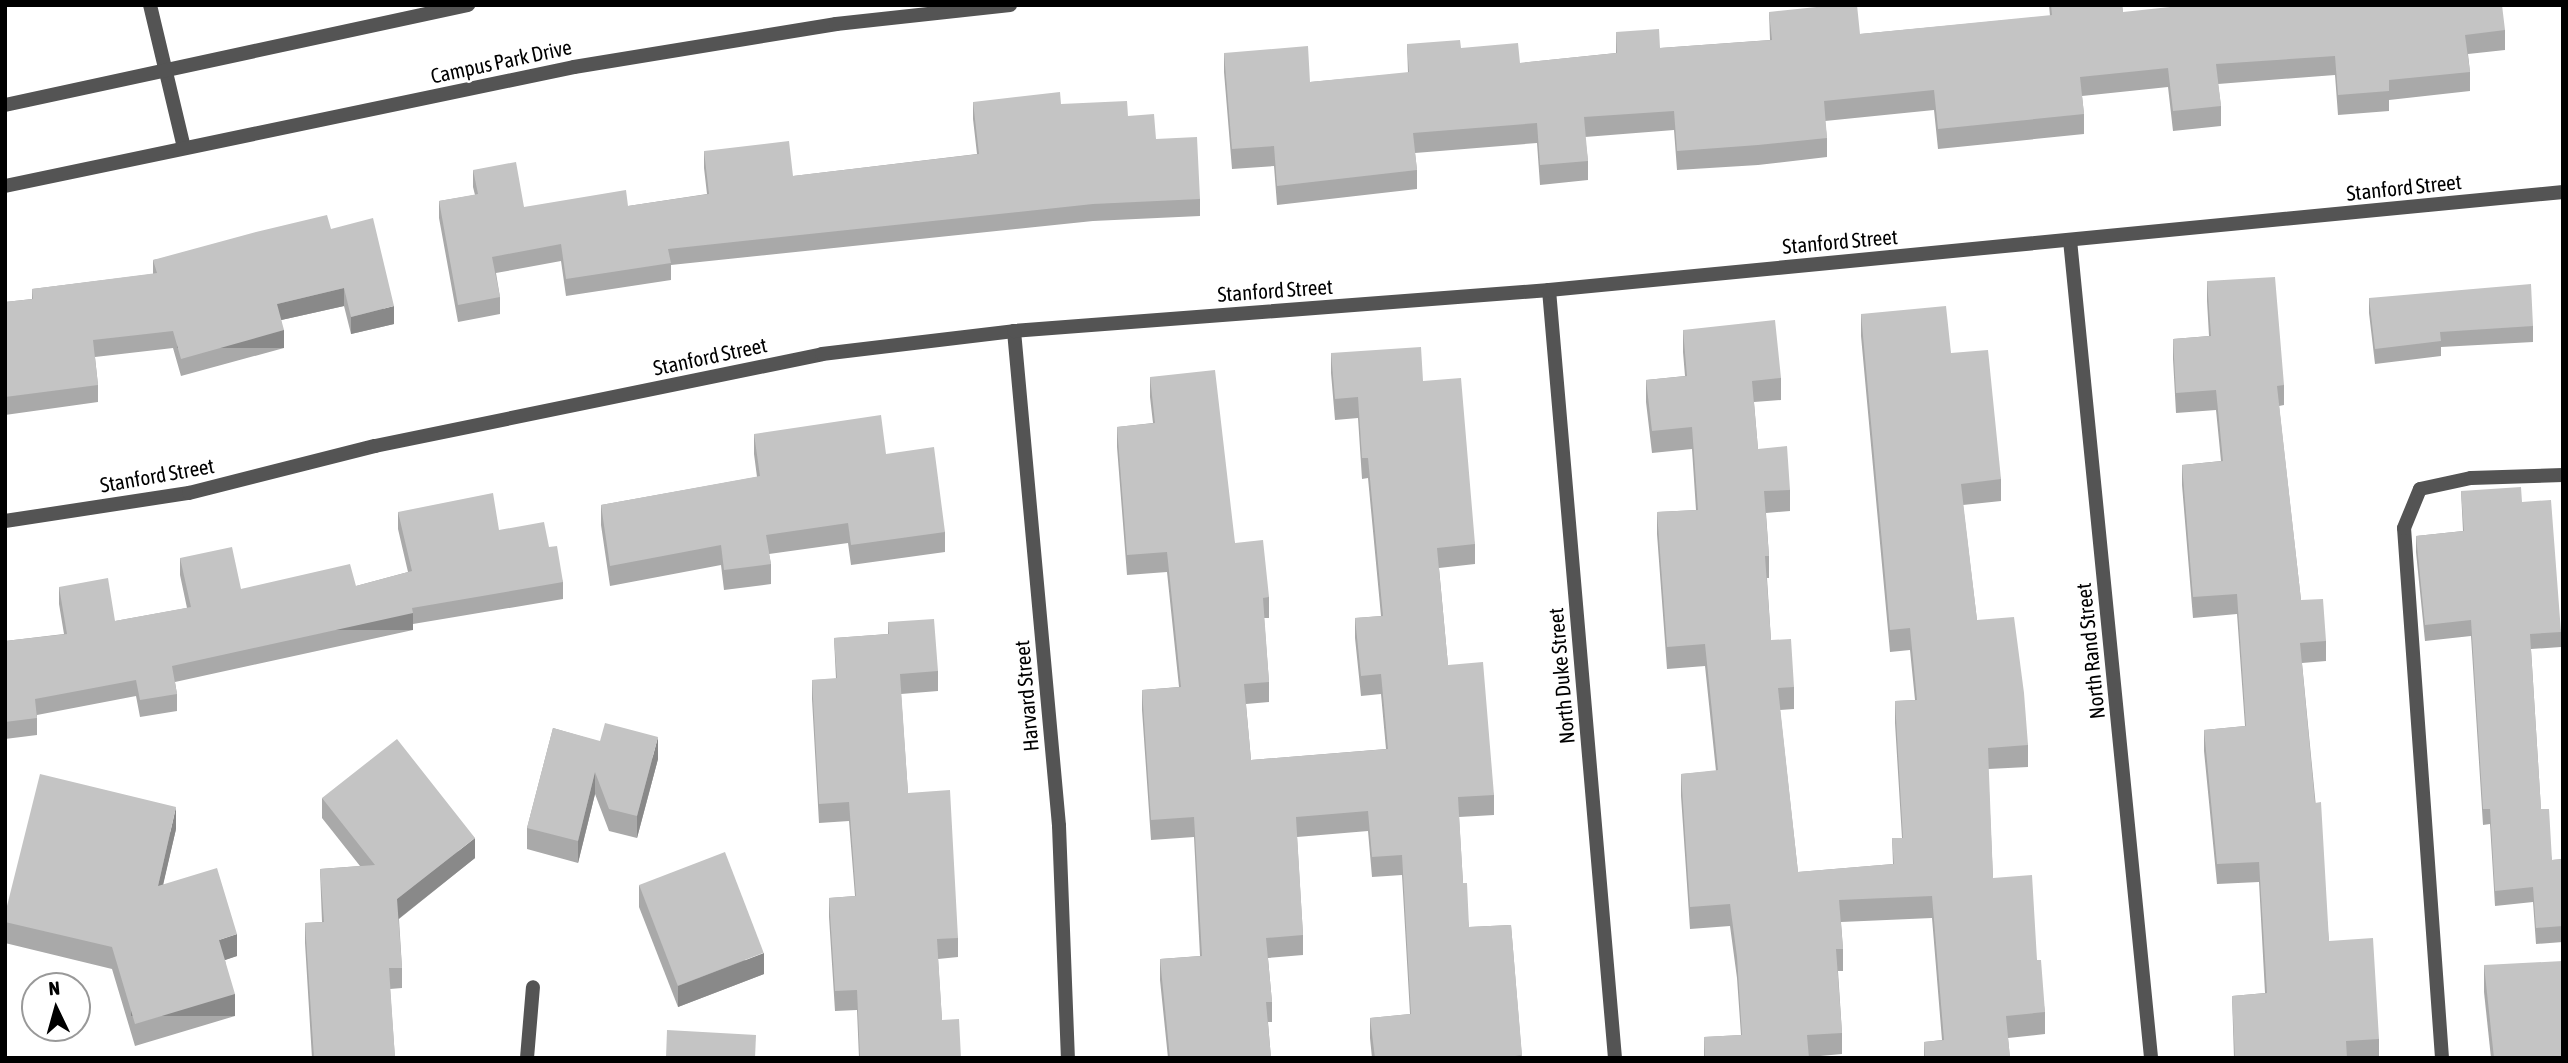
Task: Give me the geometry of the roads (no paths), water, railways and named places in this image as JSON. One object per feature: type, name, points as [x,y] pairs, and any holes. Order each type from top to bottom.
[{"type":"street","points":[[150,5],[184,148]]},
{"type":"street","points":[[5,105],[468,5]]},
{"type":"street","name":"Campus Park Drive","points":[[5,186],[574,67],[836,24],[1010,5]]},
{"type":"street","name":"Stanford Street","points":[[5,521],[189,493],[375,446],[822,354],[1014,331],[1549,290],[2563,192]]},
{"type":"street","name":"North Rand Street","points":[[2070,240],[2151,1058]]},
{"type":"street","name":"North Duke Street","points":[[1549,290],[1615,1058]]},
{"type":"street","name":"Harvard Street","points":[[1014,331],[1059,826],[1068,1058]]},
{"type":"street","points":[[2442,1058],[2404,528],[2420,489],[2471,478],[2563,475]]},
{"type":"street","points":[[527,1058],[533,987]]}]
